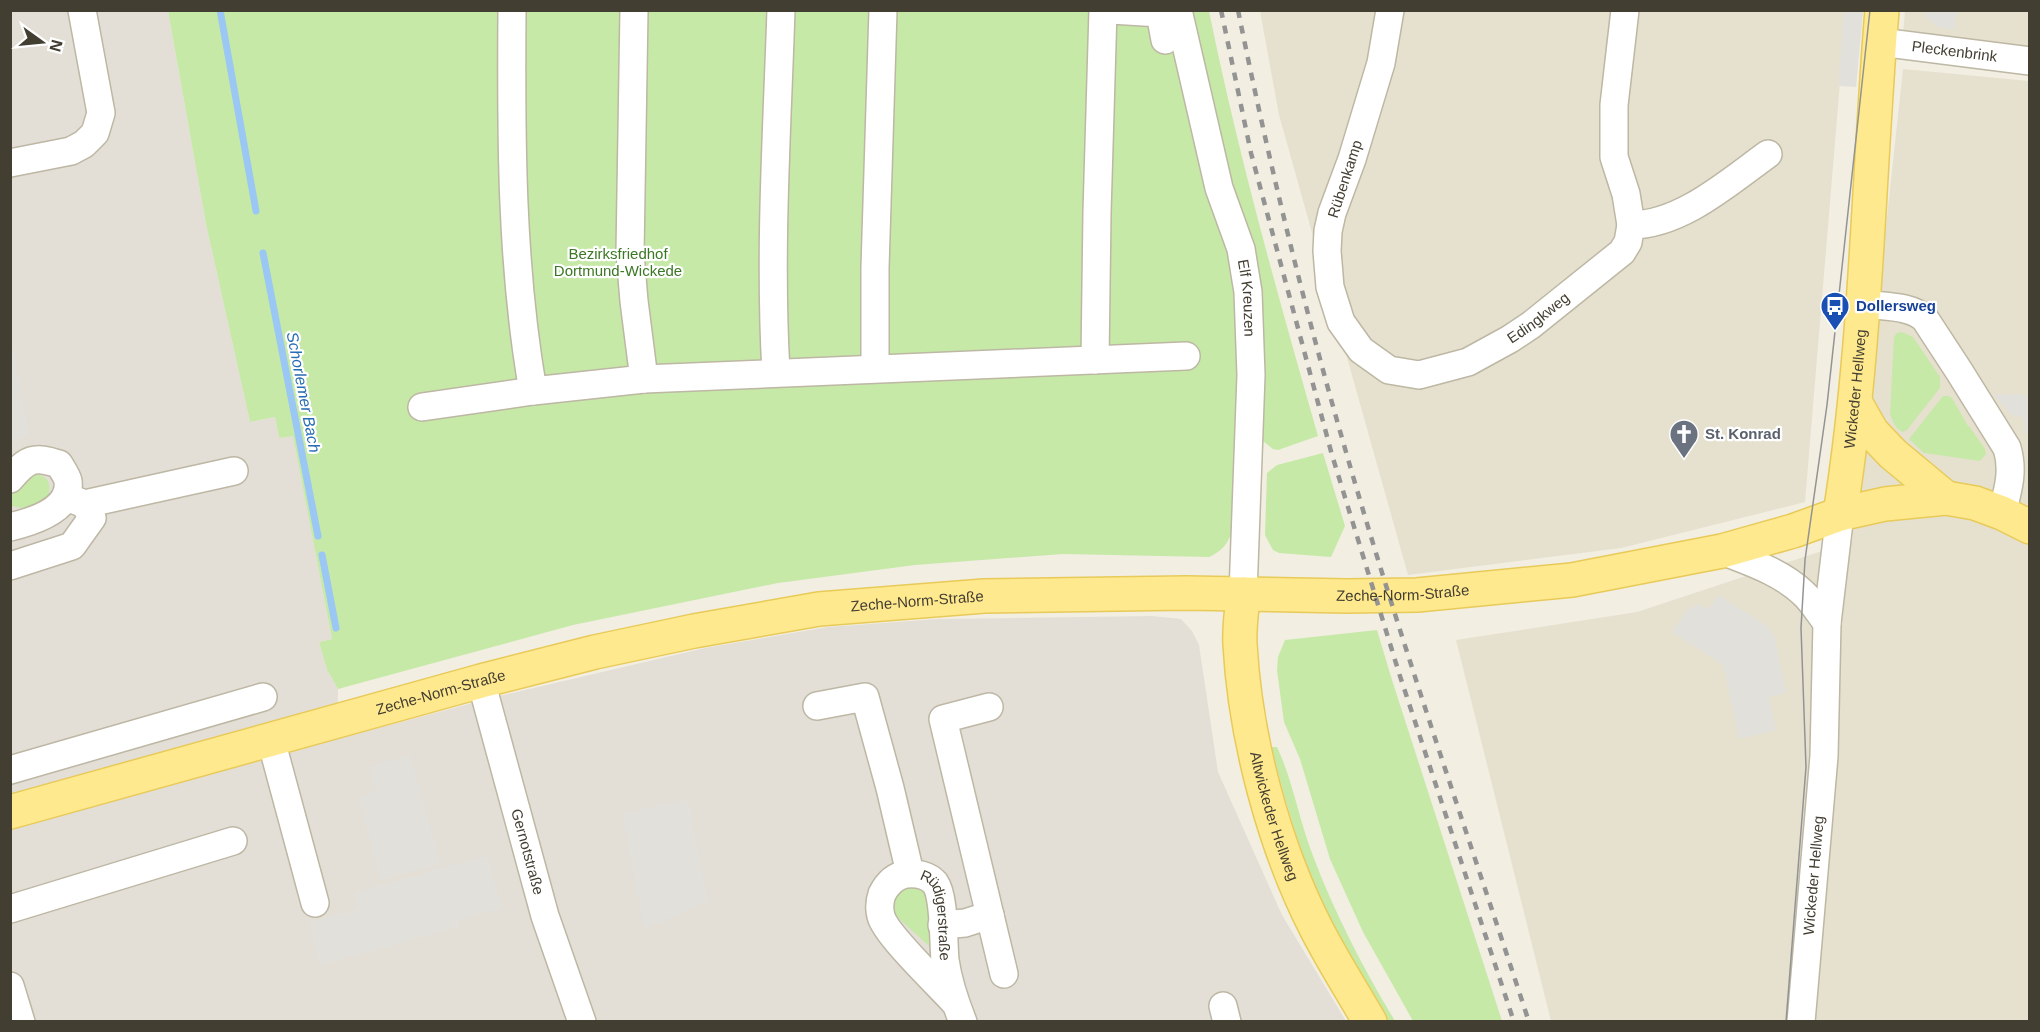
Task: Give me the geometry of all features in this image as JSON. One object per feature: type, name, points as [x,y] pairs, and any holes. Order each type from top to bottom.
[{"type":"main road","name":"Wickeder Hellweg","points":[[1840,514],[1855,402],[1864,304],[1881,26]]},
{"type":"main road","points":[[1855,402],[1872,432],[1893,454],[1946,498]]},
{"type":"main road","points":[[1840,514],[1885,504],[1946,498],[1975,503],[2016,520]]},
{"type":"main road","name":"Zeche-Norm-Straße","points":[[10,812],[481,681],[596,652],[694,631],[819,609],[984,596],[1243,594],[1347,597],[1417,595],[1572,580],[1722,551],[1793,531],[1840,514]]},
{"type":"main road","name":"Altwickeder Hellweg","points":[[1243,594],[1240,641],[1244,691],[1258,761],[1277,836],[1317,930],[1370,1022]]},
{"type":"street","points":[[10,163],[71,151],[84,144],[95,133],[101,113],[82,10]]},
{"type":"street","points":[[512,10],[512,180],[515,249],[523,334],[533,391]]},
{"type":"street","points":[[634,10],[630,253],[644,379]]},
{"type":"street","points":[[776,372],[773,298],[774,210],[781,10]]},
{"type":"street","points":[[875,368],[875,268],[883,10]]},
{"type":"street","points":[[1095,360],[1103,10]]},
{"type":"street","points":[[1111,10],[1160,13],[1171,25]]},
{"type":"street","name":"Rübenkamp","points":[[1390,10],[1380,63],[1369,103],[1332,213],[1327,251],[1330,287],[1341,322],[1361,350],[1389,370],[1419,375]]},
{"type":"street","name":"Edingkweg","points":[[1419,375],[1468,362],[1524,330],[1622,252],[1628,242],[1631,225],[1626,194],[1614,157],[1614,105],[1625,10]]},
{"type":"street","name":"Elf Kreuzen","points":[[1171,25],[1219,188],[1241,249],[1248,292],[1251,386],[1243,594]]},
{"type":"street","name":"Pleckenbrink","points":[[1881,26],[2030,61]]},
{"type":"street","points":[[1631,225],[1648,225],[1666,220],[1717,191],[1768,154]]},
{"type":"street","points":[[1864,304],[1910,310],[1925,319],[2007,448],[2011,460],[2016,520]]},
{"type":"street","points":[[422,407],[533,391],[644,379],[1186,356]]},
{"type":"street","points":[[10,479],[22,465],[40,458],[59,465],[75,500],[92,518],[72,546],[10,566]]},
{"type":"street","points":[[10,528],[50,514],[75,500],[234,471]]},
{"type":"street","name":"Wickeder Hellweg","points":[[1802,1022],[1824,756],[1827,623],[1840,514]]},
{"type":"street","points":[[1722,551],[1771,571],[1803,592],[1827,623]]},
{"type":"street","name":"Gernotstraße","points":[[481,681],[545,915],[582,1022]]},
{"type":"street","points":[[10,770],[263,697]]},
{"type":"street","points":[[817,706],[865,697],[910,873]]},
{"type":"street","points":[[989,707],[943,719],[1004,974]]},
{"type":"street","points":[[271,740],[315,903]]},
{"type":"street","points":[[10,909],[233,841]]},
{"type":"street","name":"Rüdigerstraße","points":[[910,873],[924,875],[935,884],[942,902],[946,963],[959,1012],[891,934],[881,917],[880,899],[886,886],[899,875],[910,873]]},
{"type":"street","points":[[942,925],[965,923],[990,915]]},
{"type":"street","points":[[10,986],[21,1022]]},
{"type":"shaded area","points":[[10,11],[168,11],[206,224],[250,422],[275,417],[279,438],[293,435],[332,639],[319,642],[327,670],[338,689],[337,739],[499,696],[705,648],[828,627],[938,619],[1152,616],[1181,619],[1192,631],[1199,645],[1218,772],[1282,915],[1346,1021],[11,1021]]},
{"type":"shaded area","points":[[1260,11],[1846,11],[1805,502],[1621,548],[1408,575],[1279,115]]},
{"type":"shaded area","points":[[1844,11],[1863,11],[1856,87],[1838,86]]},
{"type":"shaded area","points":[[1905,11],[2029,11],[2029,47],[1903,34]]},
{"type":"shaded area","points":[[1925,11],[1957,11],[1954,30],[1938,27],[1927,18]]},
{"type":"shaded area","points":[[1903,69],[2029,81],[2029,1021],[1551,1021],[1456,640],[1637,612],[1852,541]]},
{"type":"shaded area","points":[[11,337],[29,434],[10,444]]},
{"type":"shaded area","points":[[1993,394],[2029,395],[2029,434],[2024,431],[2023,417],[2013,416]]},
{"type":"shaded area","points":[[1718,595],[1767,626],[1775,638],[1786,693],[1769,697],[1776,730],[1739,739],[1723,665],[1672,632],[1687,610],[1699,604],[1708,610]]},
{"type":"shaded area","points":[[410,755],[440,863],[381,880],[358,797],[376,792],[369,767]]},
{"type":"shaded area","points":[[688,800],[708,901],[644,929],[622,813]]},
{"type":"shaded area","points":[[487,856],[502,908],[458,920],[459,927],[320,965],[309,922],[359,909],[354,893]]},
{"type":"green space","name":"Bezirksfriedhof Dortmund-Wickede","points":[[168,11],[1167,11],[1193,141],[1237,271],[1241,360],[1234,526],[1228,541],[1223,548],[1209,557],[1063,554],[915,565],[778,583],[573,625],[338,689],[327,670],[319,642],[332,639],[293,436],[279,438],[275,417],[250,422],[206,224]]},
{"type":"green space","points":[[1187,11],[1209,11],[1246,171],[1318,436],[1278,450],[1273,449],[1259,438]]},
{"type":"green space","points":[[1902,332],[1913,337],[1940,377],[1940,388],[1903,432],[1896,427],[1890,413],[1894,337],[1897,333]]},
{"type":"green space","points":[[1943,396],[1952,398],[1985,449],[1986,454],[1980,461],[1924,453],[1909,439]]},
{"type":"green space","points":[[1323,453],[1345,526],[1331,557],[1279,553],[1273,550],[1265,535],[1267,473],[1277,465]]},
{"type":"green space","points":[[33,474],[44,477],[49,483],[49,492],[45,502],[21,508],[12,506],[11,494],[16,486]]},
{"type":"green space","points":[[1377,630],[1502,1021],[1413,1021],[1363,932],[1330,859],[1300,759],[1284,722],[1277,670],[1278,657],[1285,640]]},
{"type":"green space","points":[[1271,747],[1277,747],[1283,760],[1308,842],[1340,920],[1395,1021],[1384,1021],[1329,921],[1303,857]]},
{"type":"green space","points":[[915,885],[926,897],[930,912],[929,946],[896,916],[891,908],[897,889]]},
{"type":"waterway","name":"Schorlemer Bach","points":[[220,10],[256,211]]},
{"type":"waterway","name":"Schorlemer Bach","points":[[263,253],[318,536]]},
{"type":"waterway","name":"Schorlemer Bach","points":[[322,555],[336,628]]},
{"type":"tram line","points":[[1786,1022],[1806,767],[1801,628],[1805,560],[1827,405],[1870,10]]},
{"type":"railway","points":[[1221,10],[1251,153],[1332,455],[1399,673],[1514,1022]]},
{"type":"railway","points":[[1238,10],[1288,232],[1346,452],[1412,667],[1529,1022]]},
{"type":"place","name":"Dollersweg","points":[[1835,332]]},
{"type":"place","name":"St. Konrad","points":[[1684,460]]}]
